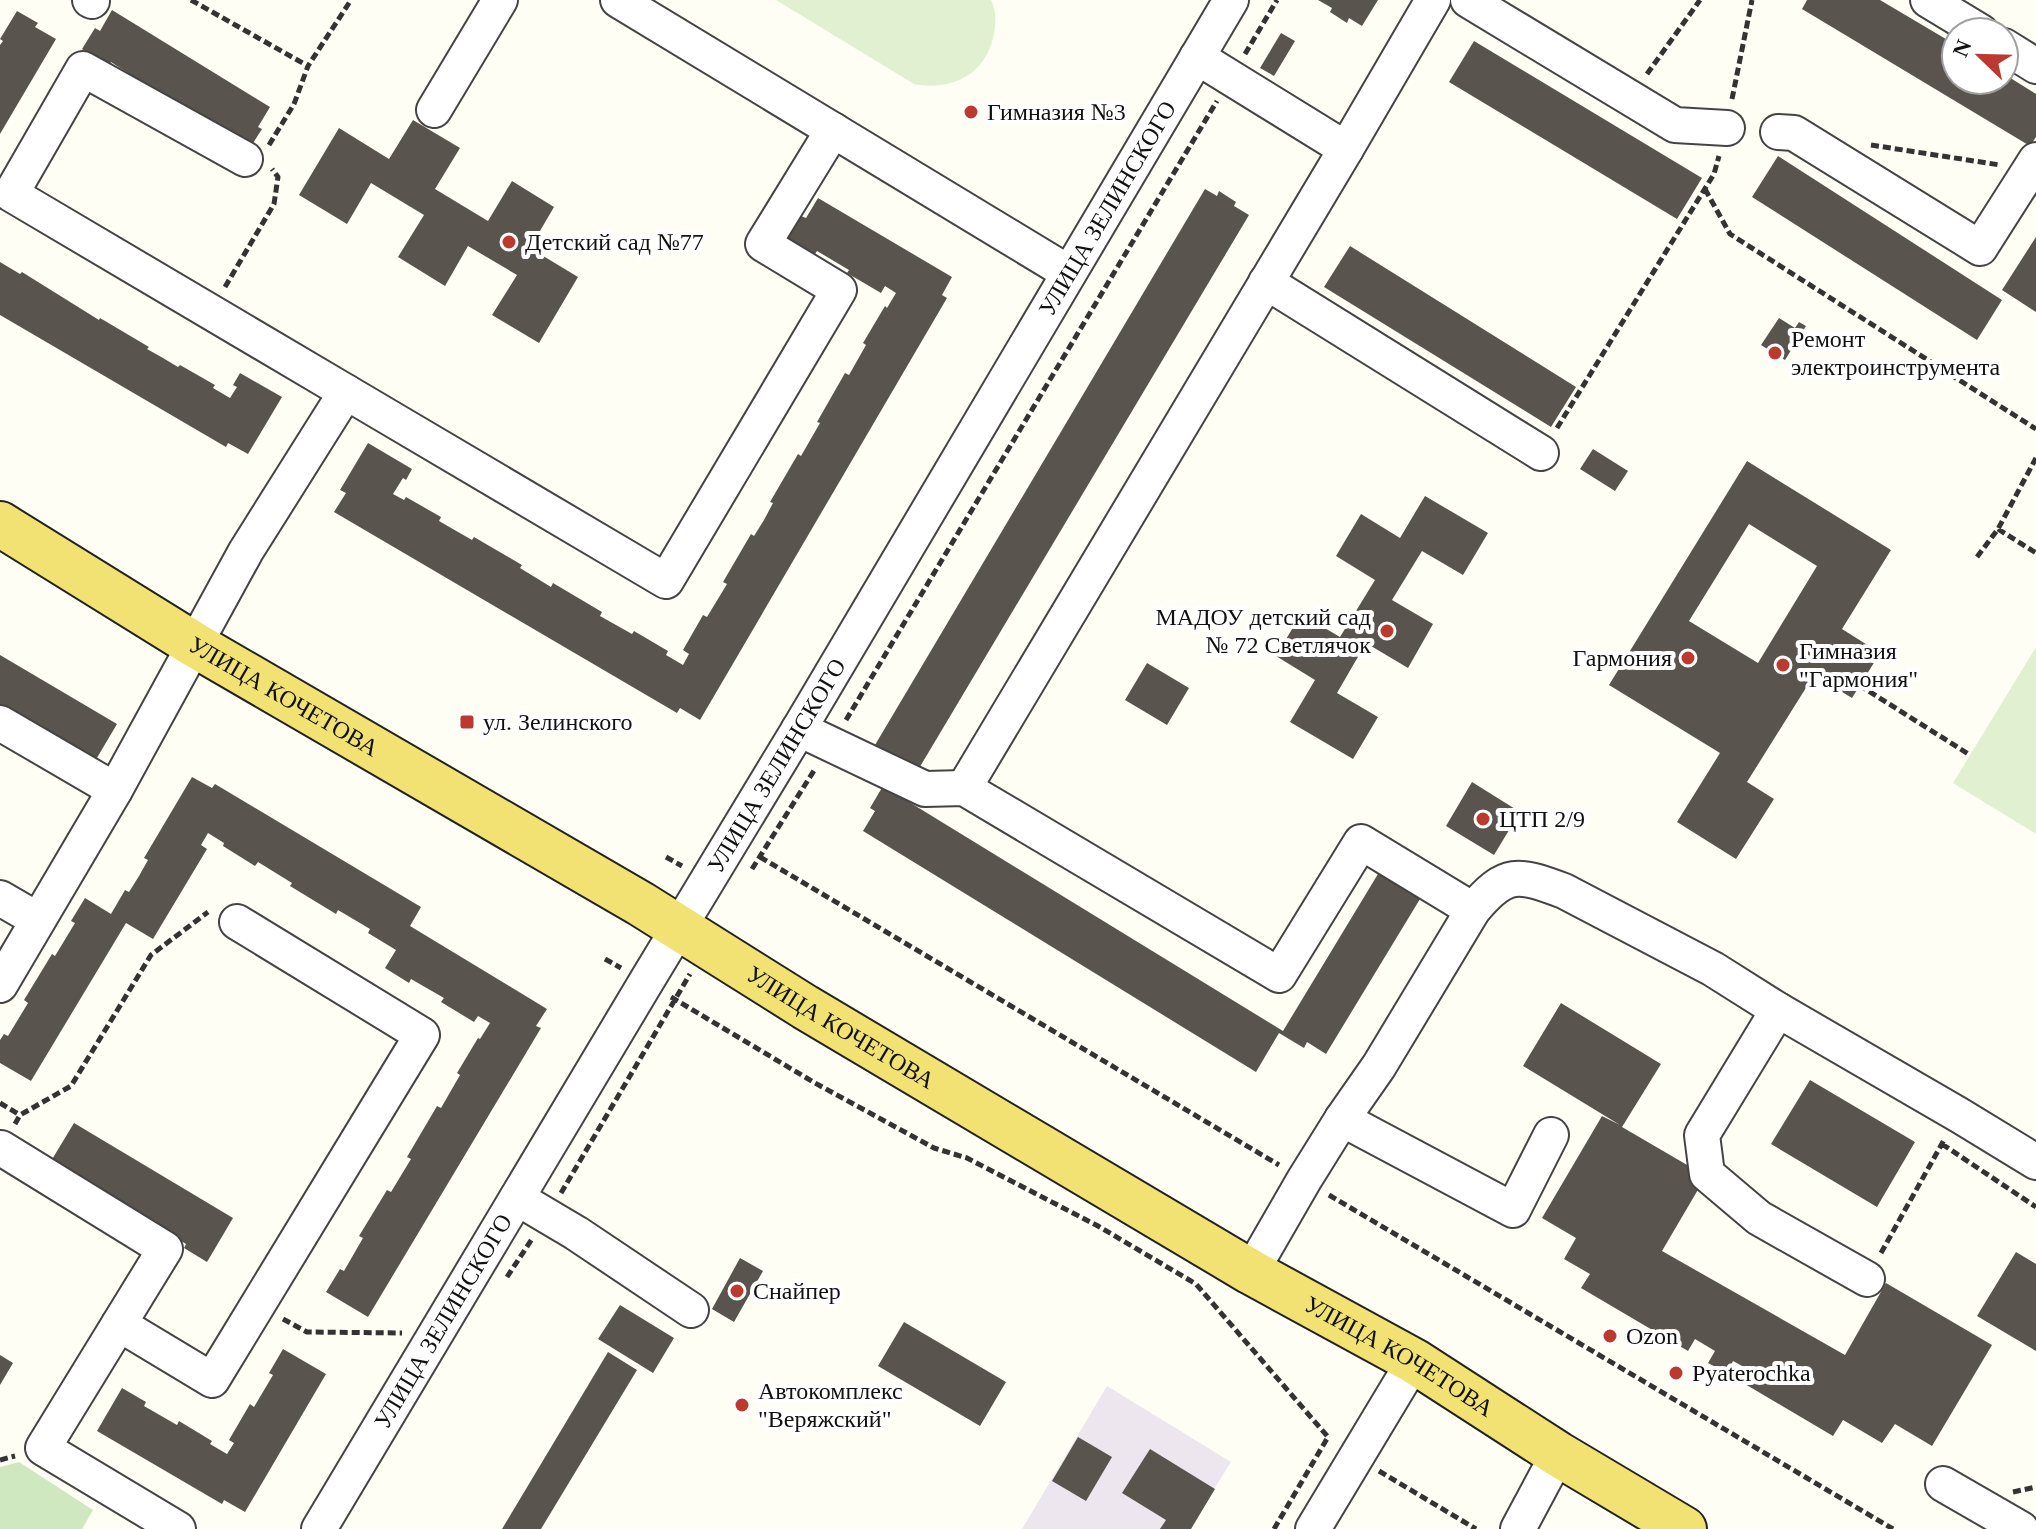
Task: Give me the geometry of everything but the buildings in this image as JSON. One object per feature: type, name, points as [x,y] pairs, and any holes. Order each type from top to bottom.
[{"type":"main road","name":"УЛИЦА КОЧЕТОВА","points":[[0,524],[195,645],[693,936],[805,1007],[1251,1272],[1414,1361],[1558,1454],[1684,1529]]},
{"type":"street","points":[[434,110],[500,0]]},
{"type":"street","points":[[618,0],[1069,273]]},
{"type":"street","name":"УЛИЦА ЗЕЛИНСКОГО","points":[[319,1529],[517,1198],[660,991],[693,936],[799,729],[1231,0]]},
{"type":"street","points":[[964,788],[1433,0]]},
{"type":"street","points":[[1468,0],[1675,125],[1727,128]]},
{"type":"street","points":[[1928,0],[1954,16]]},
{"type":"street","points":[[1197,57],[1346,149]]},
{"type":"street","points":[[259,161],[83,69],[11,194],[666,581],[839,290],[763,244],[833,130]]},
{"type":"street","points":[[1778,132],[1794,133],[1980,248],[2031,168]]},
{"type":"street","points":[[1266,282],[1541,453]]},
{"type":"street","points":[[0,985],[115,790],[246,551],[346,392]]},
{"type":"street","points":[[0,723],[115,790]]},
{"type":"street","points":[[799,729],[925,789],[964,788],[1279,975],[1361,842],[1473,910]]},
{"type":"street","points":[[1251,1272],[1304,1180],[1379,1066],[1473,910],[1489,891],[1512,878],[1540,882],[1564,891],[1713,969],[2036,1162]]},
{"type":"street","points":[[0,898],[38,920]]},
{"type":"street","points":[[119,1324],[212,1380],[422,1035],[237,922]]},
{"type":"street","points":[[1778,1010],[1702,1135],[1707,1174],[1759,1218],[1867,1279]]},
{"type":"street","points":[[1342,1119],[1513,1210],[1551,1135]]},
{"type":"street","points":[[1,1148],[165,1249],[43,1448],[178,1529]]},
{"type":"street","points":[[517,1198],[576,1233],[691,1310]]},
{"type":"street","points":[[1313,1529],[1414,1361]]},
{"type":"street","points":[[1518,1529],[1558,1454]]},
{"type":"street","points":[[1943,1484],[2021,1529]]},
{"type":"path","points":[[191,0],[308,66]]},
{"type":"path","points":[[210,312],[274,204],[278,177],[259,161],[294,104],[308,66],[351,0]]},
{"type":"path","points":[[752,870],[831,744],[1277,0]]},
{"type":"path","points":[[1630,98],[1700,0]]},
{"type":"path","points":[[1541,453],[1714,174],[1727,128],[1752,0]]},
{"type":"path","points":[[1870,145],[2031,168]]},
{"type":"path","points":[[1705,189],[1730,234],[2036,429]]},
{"type":"path","points":[[1977,557],[1998,529],[2036,458]]},
{"type":"path","points":[[1998,529],[2036,553]]},
{"type":"path","points":[[1859,685],[1970,755]]},
{"type":"path","points":[[1,1148],[20,1115],[71,1086],[151,955],[214,908],[237,922]]},
{"type":"path","points":[[660,991],[693,936]]},
{"type":"path","points":[[605,959],[815,1083],[934,1148],[967,1158],[1098,1226],[1196,1284],[1328,1437],[1476,1529]]},
{"type":"path","points":[[0,1103],[20,1115]]},
{"type":"path","points":[[1867,1279],[1959,1115]]},
{"type":"path","points":[[1942,1144],[2036,1207]]},
{"type":"path","points":[[258,1304],[307,1332],[402,1333]]},
{"type":"path","points":[[1274,1529],[1328,1437]]},
{"type":"shaded area","points":[[1107,1386],[1231,1462],[1189,1529],[1022,1529]]},
{"type":"green space","points":[[776,0],[991,0],[995,28],[988,51],[974,71],[952,83],[927,86],[914,84]]},
{"type":"green space","points":[[2036,647],[2036,834],[1953,783]]},
{"type":"green space","points":[[19,1462],[93,1510],[82,1529],[0,1529],[0,1467]]},
{"type":"place","name":"Гимназия №3","points":[[971,112]]},
{"type":"place","name":"Детский сад №77","points":[[509,242]]},
{"type":"place","name":"Ремонт электроинструмента","points":[[1775,353]]},
{"type":"place","name":"МАДОУ детский сад № 72 Светлячок","points":[[1387,631]]},
{"type":"place","name":"Гармония","points":[[1688,658]]},
{"type":"place","name":"Гимназия \"Гармония\"","points":[[1783,665]]},
{"type":"place","name":"ул. Зелинского","points":[[467,722]]},
{"type":"place","name":"ЦТП 2/9","points":[[1483,819]]},
{"type":"place","name":"Снайпер","points":[[737,1291]]},
{"type":"place","name":"Ozon","points":[[1610,1336]]},
{"type":"place","name":"Pyaterochka","points":[[1676,1373]]},
{"type":"place","name":"Автокомплекс \"Веряжский\"","points":[[742,1405]]}]
